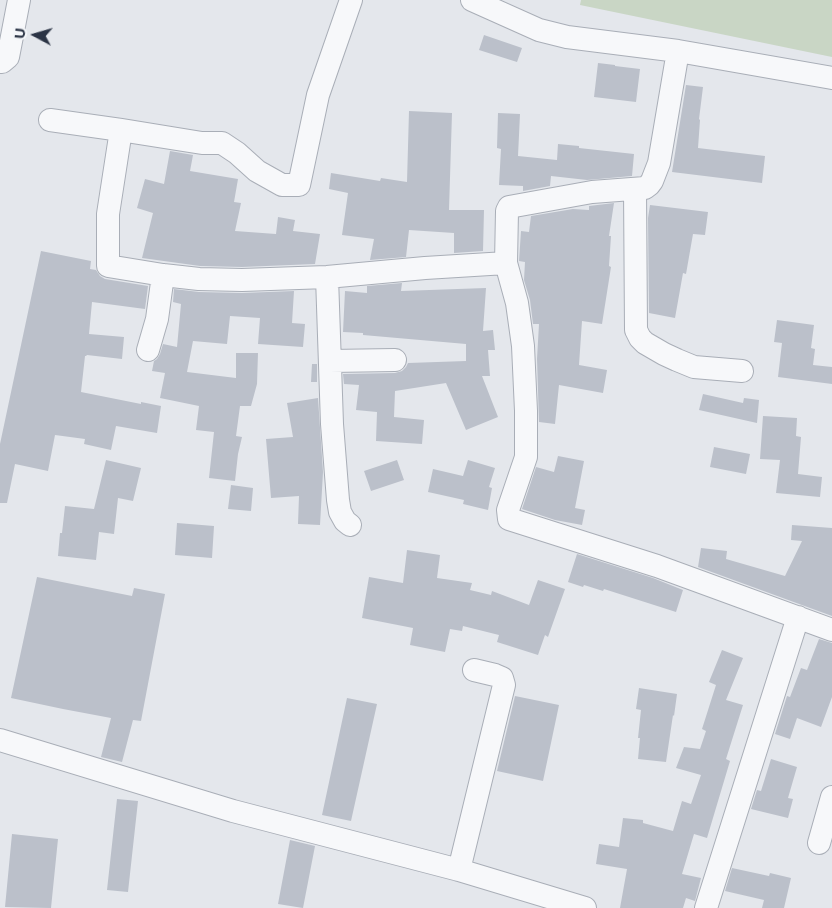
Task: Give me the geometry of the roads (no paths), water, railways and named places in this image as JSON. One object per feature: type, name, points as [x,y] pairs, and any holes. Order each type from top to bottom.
[{"type":"street","points":[[0,62],[8,57],[19,0]]},
{"type":"street","points":[[50,120],[202,144],[222,143],[258,171],[282,185],[298,185],[318,94],[351,0]]},
{"type":"street","points":[[472,0],[539,30],[567,37],[678,51],[832,78]]},
{"type":"street","points":[[678,51],[658,163],[649,185],[645,188],[592,192],[510,207],[507,211],[506,263],[517,303],[522,338],[526,411],[526,457],[508,510],[509,519],[658,566],[832,630]]},
{"type":"street","points":[[121,130],[108,214],[108,266],[198,279],[242,280],[327,277],[506,263]]},
{"type":"street","points":[[635,189],[636,330],[640,338],[664,354],[694,366],[742,371]]},
{"type":"street","points":[[148,350],[158,318],[163,275]]},
{"type":"street","points":[[327,277],[332,424],[338,500],[344,521],[350,525]]},
{"type":"street","points":[[330,361],[395,360]]},
{"type":"street","points":[[706,908],[798,617]]},
{"type":"street","points":[[459,870],[504,685],[502,678],[474,670]]},
{"type":"street","points":[[0,740],[233,811],[459,870],[585,908]]},
{"type":"street","points":[[819,842],[832,797]]}]
